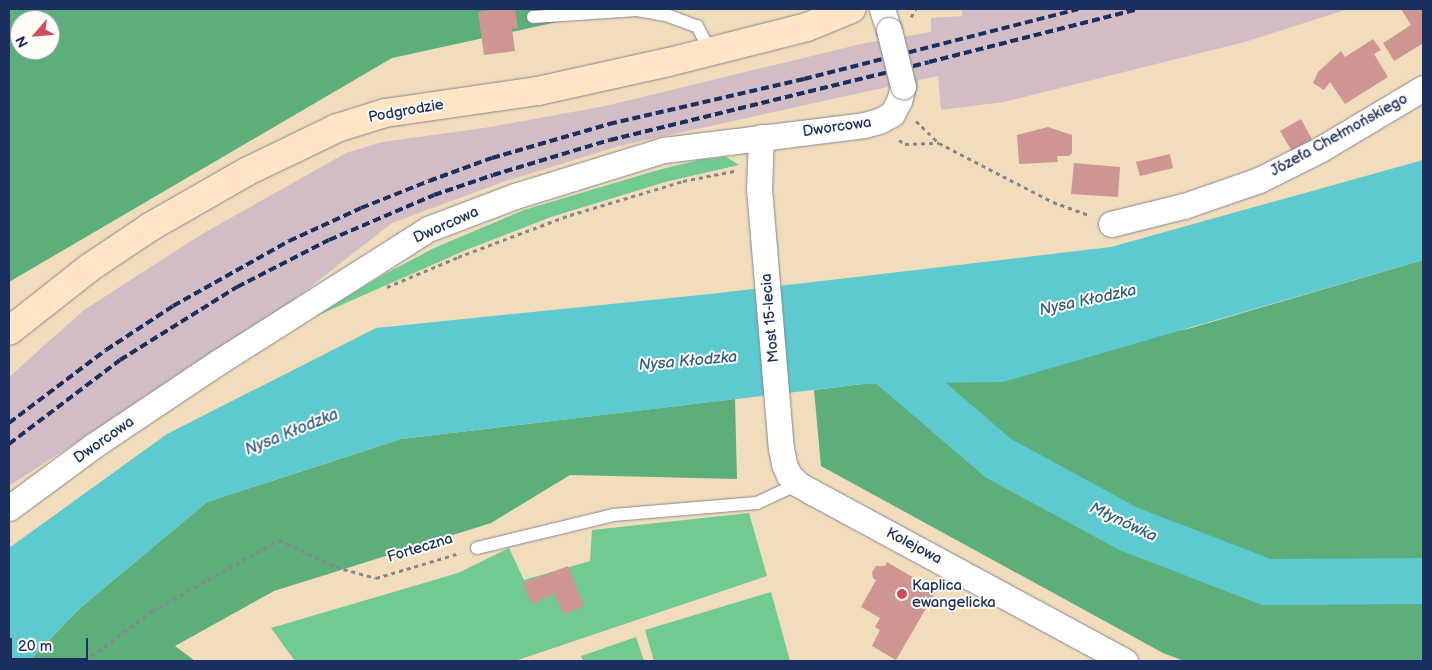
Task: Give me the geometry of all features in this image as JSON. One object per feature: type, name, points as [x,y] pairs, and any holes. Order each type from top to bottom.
[{"type":"main road","name":"Podgrodzie","points":[[9,331],[89,268],[150,227],[246,172],[337,128],[385,113],[538,91],[711,52],[807,27],[851,9]]},
{"type":"street","name":"Dworcowa","points":[[9,508],[93,446],[220,361],[299,312],[352,276],[428,230],[514,196],[664,150],[864,125],[879,121],[892,114],[899,101],[903,86],[886,20]]},
{"type":"street","name":"Józefa Chełmońskiego","points":[[1111,224],[1184,206],[1259,180],[1320,150],[1423,88]]},
{"type":"street","points":[[760,177],[761,137]]},
{"type":"street","name":"Most 15-lecia","points":[[760,177],[781,448]]},
{"type":"street","name":"Kolejowa","points":[[781,448],[784,464],[798,484],[1088,652],[1125,661]]},
{"type":"lane","points":[[533,17],[637,10],[666,15],[697,26],[711,52]]},
{"type":"lane","name":"Forteczna","points":[[477,548],[613,514],[757,504],[798,484]]},
{"type":"path","points":[[915,120],[939,143],[1053,202],[1111,224]]},
{"type":"path","points":[[897,139],[905,144],[939,143]]},
{"type":"path","points":[[385,288],[570,215],[683,181],[760,177]]},
{"type":"path","name":"Forteczna","points":[[85,661],[152,612],[279,540],[336,567],[376,578],[477,548]]},
{"type":"shaded area","points":[[962,9],[1348,9],[1245,42],[1004,102],[941,110],[938,76],[619,146],[503,182],[392,223],[282,309],[9,486],[9,377],[84,310],[202,234],[346,153],[382,142],[484,128],[605,106],[865,43],[931,32],[931,18],[962,16]]},
{"type":"green space","points":[[9,9],[617,9],[392,58],[9,282]]},
{"type":"green space","points":[[726,157],[739,165],[665,182],[551,217],[466,250],[314,317],[383,275],[434,248],[524,210],[658,170],[699,160]]},
{"type":"green space","points":[[1423,260],[1423,661],[1184,661],[1163,653],[821,466],[814,390],[863,384],[1188,329]]},
{"type":"green space","points":[[735,399],[737,479],[570,475],[491,523],[274,591],[175,646],[195,661],[29,661],[80,608],[207,502],[401,439]]},
{"type":"green space","points":[[749,513],[767,576],[515,661],[295,661],[271,628],[458,573],[509,548],[524,580],[590,561],[592,530]]},
{"type":"green space","points":[[771,592],[790,661],[654,661],[645,630]]},
{"type":"green space","points":[[636,637],[644,661],[583,661],[581,656]]},
{"type":"water","name":"Nysa Kłodzka","points":[[1423,160],[1423,260],[1003,382],[863,384],[401,439],[207,502],[80,608],[29,661],[9,661],[9,548],[167,434],[376,328],[710,294],[1111,247]]},
{"type":"building","points":[[515,9],[518,28],[512,29],[515,51],[484,55],[478,12]]},
{"type":"building","points":[[1401,9],[1423,9],[1423,41],[1422,44],[1394,61],[1383,43],[1411,25]]},
{"type":"building","points":[[1373,39],[1381,50],[1374,54],[1388,77],[1345,104],[1330,82],[1324,90],[1313,83],[1318,72],[1341,51],[1345,57]]},
{"type":"building","points":[[1301,119],[1313,141],[1293,153],[1280,131]]},
{"type":"building","points":[[1048,127],[1072,135],[1072,153],[1069,156],[1057,156],[1058,162],[1019,164],[1017,135]]},
{"type":"building","points":[[1170,154],[1173,168],[1140,176],[1136,162]]},
{"type":"building","points":[[1074,163],[1120,167],[1118,197],[1071,194]]},
{"type":"building","points":[[887,562],[936,591],[896,660],[872,646],[880,630],[875,627],[880,618],[861,607],[876,580],[873,578],[872,572],[876,566],[885,566]]},
{"type":"building","points":[[568,566],[584,606],[563,615],[555,594],[532,604],[523,583]]},
{"type":"waterway","name":"Młynówka","points":[[869,347],[998,458],[1129,529],[1266,582],[1423,581]]},
{"type":"railway","points":[[9,423],[106,350],[173,306],[289,241],[361,208],[429,181],[492,158],[609,124],[804,79],[1078,9]]},
{"type":"railway","points":[[9,444],[120,360],[237,287],[329,240],[434,195],[610,140],[1138,9]]},
{"type":"place","name":"Kaplica ewangelicka","points":[[902,594]]}]
